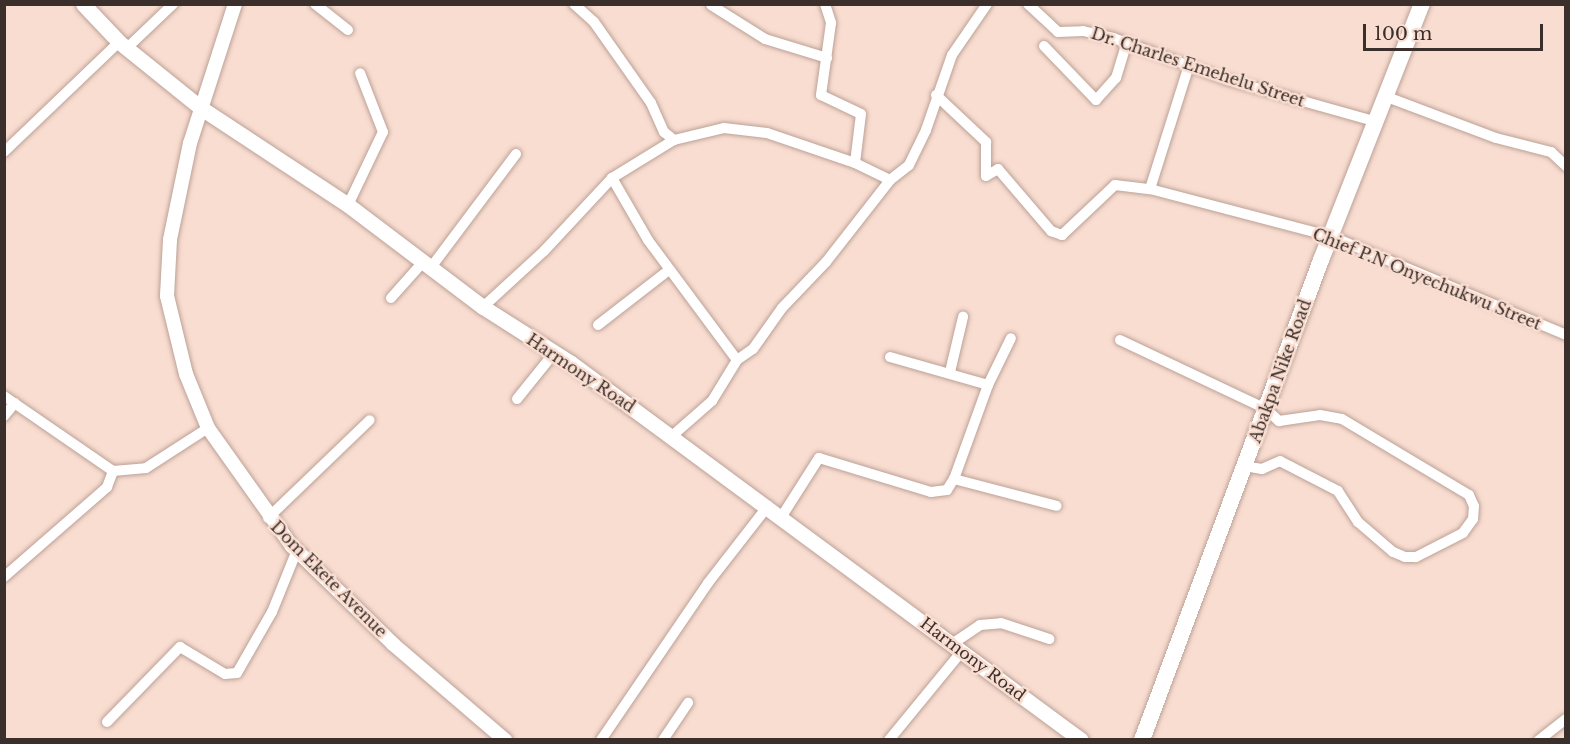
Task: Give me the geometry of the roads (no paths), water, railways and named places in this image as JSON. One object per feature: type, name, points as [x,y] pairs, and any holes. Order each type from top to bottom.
[{"type":"main road","name":"Harmony Road","points":[[83,4],[123,45],[201,108],[348,205],[428,263],[483,307],[554,353],[672,436],[1082,740]]},
{"type":"main road","name":"Abakpa Nike Road","points":[[1142,740],[1244,466],[1422,4]]},
{"type":"street","points":[[4,152],[123,45],[173,4]]},
{"type":"street","name":"Dom Ekete Avenue","points":[[235,4],[201,108],[170,240],[166,284],[171,325],[208,428],[268,518],[297,550],[393,644],[505,740]]},
{"type":"street","points":[[315,4],[348,30]]},
{"type":"street","points":[[574,4],[594,22],[651,103],[664,132],[674,140]]},
{"type":"street","points":[[711,4],[765,39],[827,58]]},
{"type":"street","points":[[825,4],[831,22],[821,95],[861,114],[855,163]]},
{"type":"street","points":[[672,436],[712,401],[736,360],[753,349],[782,308],[826,262],[890,180],[909,165],[919,146],[952,55],[987,4]]},
{"type":"street","name":"Dr. Charles Emehelu Street","points":[[1028,4],[1058,32],[1095,33],[1189,65],[1377,122]]},
{"type":"street","points":[[1044,46],[1096,100],[1116,78],[1127,43]]},
{"type":"street","points":[[1150,189],[1189,65]]},
{"type":"street","points":[[348,205],[383,132],[360,73]]},
{"type":"street","name":"Chief P.N Onyechukwu Street","points":[[936,95],[986,142],[986,176],[998,169],[1051,231],[1062,235],[1070,230],[1115,185],[1150,189],[1333,237],[1566,335]]},
{"type":"street","points":[[1387,97],[1496,138],[1551,152],[1566,166]]},
{"type":"street","points":[[483,307],[544,251],[612,178],[674,140],[724,128],[767,133],[855,163],[890,180]]},
{"type":"street","points":[[392,298],[428,263],[516,153]]},
{"type":"street","points":[[612,178],[669,270],[736,360]]},
{"type":"street","points":[[598,325],[669,270]]},
{"type":"street","points":[[950,372],[963,317]]},
{"type":"street","points":[[782,516],[819,458],[931,492],[947,490],[954,479],[988,385],[1011,338]]},
{"type":"street","points":[[1120,340],[1266,409],[1279,421],[1320,415],[1354,425],[1469,495],[1474,506],[1473,519],[1463,533],[1416,557],[1405,557],[1393,552],[1358,522],[1338,491],[1280,461],[1262,469],[1244,466]]},
{"type":"street","points":[[518,399],[554,353]]},
{"type":"street","points":[[890,357],[950,372],[988,385]]},
{"type":"street","points":[[4,396],[113,471],[146,468],[208,428]]},
{"type":"street","points":[[4,416],[15,403]]},
{"type":"street","points":[[268,518],[370,420]]},
{"type":"street","points":[[4,577],[107,487],[113,471]]},
{"type":"street","points":[[954,479],[1057,506]]},
{"type":"street","points":[[601,740],[708,583],[768,506]]},
{"type":"street","points":[[107,723],[180,647],[225,674],[237,673],[272,612],[297,550]]},
{"type":"street","points":[[889,740],[957,647],[989,623],[1014,626],[1049,639]]},
{"type":"street","points":[[663,740],[688,703]]},
{"type":"street","points":[[1539,740],[1566,719]]}]
